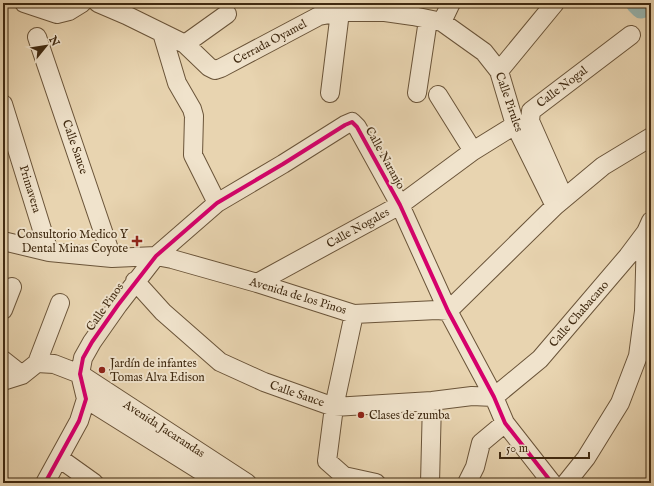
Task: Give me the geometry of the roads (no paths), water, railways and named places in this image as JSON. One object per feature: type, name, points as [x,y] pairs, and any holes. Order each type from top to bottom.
[{"type":"street","points":[[24,3],[57,14],[69,11],[82,3]]},
{"type":"street","name":"Cerrada Oyamel","points":[[98,3],[130,9],[162,33],[185,44],[215,70],[319,16],[340,12],[385,12],[428,20]]},
{"type":"street","name":"Calle Pirules","points":[[400,3],[484,52],[499,71],[515,125],[559,202]]},
{"type":"street","points":[[417,93],[428,20],[451,3]]},
{"type":"street","points":[[499,71],[555,3]]},
{"type":"street","points":[[330,93],[340,12]]},
{"type":"street","points":[[185,44],[227,14]]},
{"type":"street","points":[[162,33],[177,83],[192,109],[194,116],[193,155],[217,203]]},
{"type":"street","name":"Calle Nogal","points":[[559,202],[530,120],[531,111],[632,35]]},
{"type":"street","name":"Calle Sauce","points":[[37,37],[112,258]]},
{"type":"street","points":[[438,95],[473,151]]},
{"type":"street","name":"Primavera","points":[[3,104],[49,252]]},
{"type":"street","name":"Calle Naranjo","points":[[156,256],[217,203],[352,122],[357,127],[400,205],[448,311],[494,397],[504,423],[552,483]]},
{"type":"street","name":"Calle Nogales","points":[[257,283],[400,205],[473,151],[515,125]]},
{"type":"street","points":[[448,311],[559,202],[604,166],[651,137]]},
{"type":"street","points":[[566,483],[586,458],[620,403],[638,356],[644,311],[648,227]]},
{"type":"street","name":"Calle Chabacano","points":[[494,397],[540,359],[628,256],[648,227]]},
{"type":"street","name":"Avenida de los Pinos","points":[[3,241],[49,252],[112,258],[156,256],[172,259],[257,283],[354,314],[437,310],[448,311]]},
{"type":"street","name":"Calle Pinos","points":[[80,374],[83,358],[92,342],[135,281],[156,256]]},
{"type":"street","name":"Calle Sauce","points":[[135,281],[163,312],[220,362],[264,382],[334,406],[432,401],[472,396],[494,397]]},
{"type":"street","points":[[3,310],[12,287]]},
{"type":"street","points":[[3,381],[22,375],[37,363],[60,303]]},
{"type":"street","points":[[354,314],[334,406],[327,461],[344,476],[376,483]]},
{"type":"street","points":[[3,360],[22,375]]},
{"type":"street","name":"Avenida Jacarandas","points":[[37,363],[54,364],[80,374],[246,483]]},
{"type":"street","points":[[45,483],[79,421],[86,399],[80,374]]},
{"type":"street","name":"Avenida Jacarandas","points":[[86,399],[211,481]]},
{"type":"street","points":[[430,483],[432,401]]},
{"type":"street","points":[[467,483],[475,467],[480,443],[504,423]]},
{"type":"street","points":[[59,458],[94,483]]},
{"type":"waterway","points":[[636,3],[641,8],[651,5]]},
{"type":"place","name":"Consultorio Medico Y Dental Minas Coyote","points":[[137,241]]},
{"type":"place","name":"Jardín de infantes Tomas Alva Edison","points":[[102,370]]},
{"type":"place","name":"Clases de zumba","points":[[361,415]]}]
